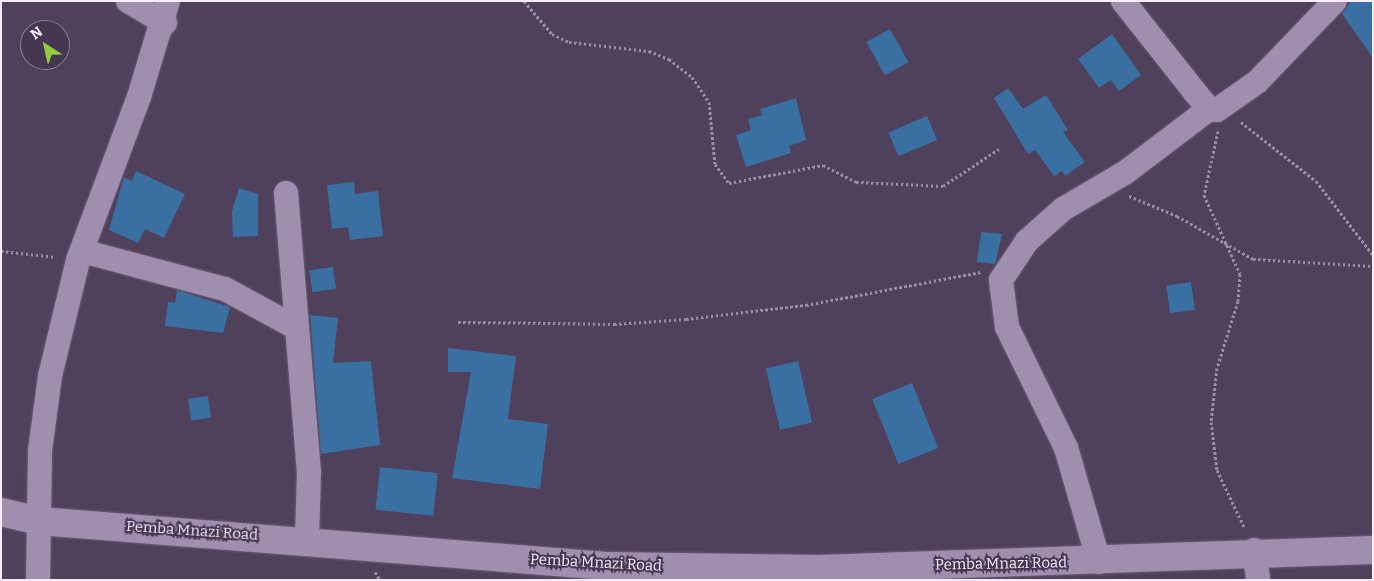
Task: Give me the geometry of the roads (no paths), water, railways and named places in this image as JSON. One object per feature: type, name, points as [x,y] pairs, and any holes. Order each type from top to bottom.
[{"type":"main road","name":"Pemba Mnazi Road","points":[[1,512],[39,520],[307,539],[606,566],[818,569],[1099,562],[1254,550],[1373,550]]},
{"type":"street","points":[[38,580],[40,451],[50,376],[80,255],[167,12],[128,1]]},
{"type":"street","points":[[1123,1],[1217,109]]},
{"type":"street","points":[[1099,562],[1066,448],[1007,327],[1001,302],[1008,264],[1063,209],[1181,134],[1257,82],[1335,1]]},
{"type":"street","points":[[286,194],[295,327],[309,472],[307,539]]},
{"type":"street","points":[[80,255],[151,266],[225,289],[295,327]]},
{"type":"street","points":[[1254,550],[1258,580]]}]
